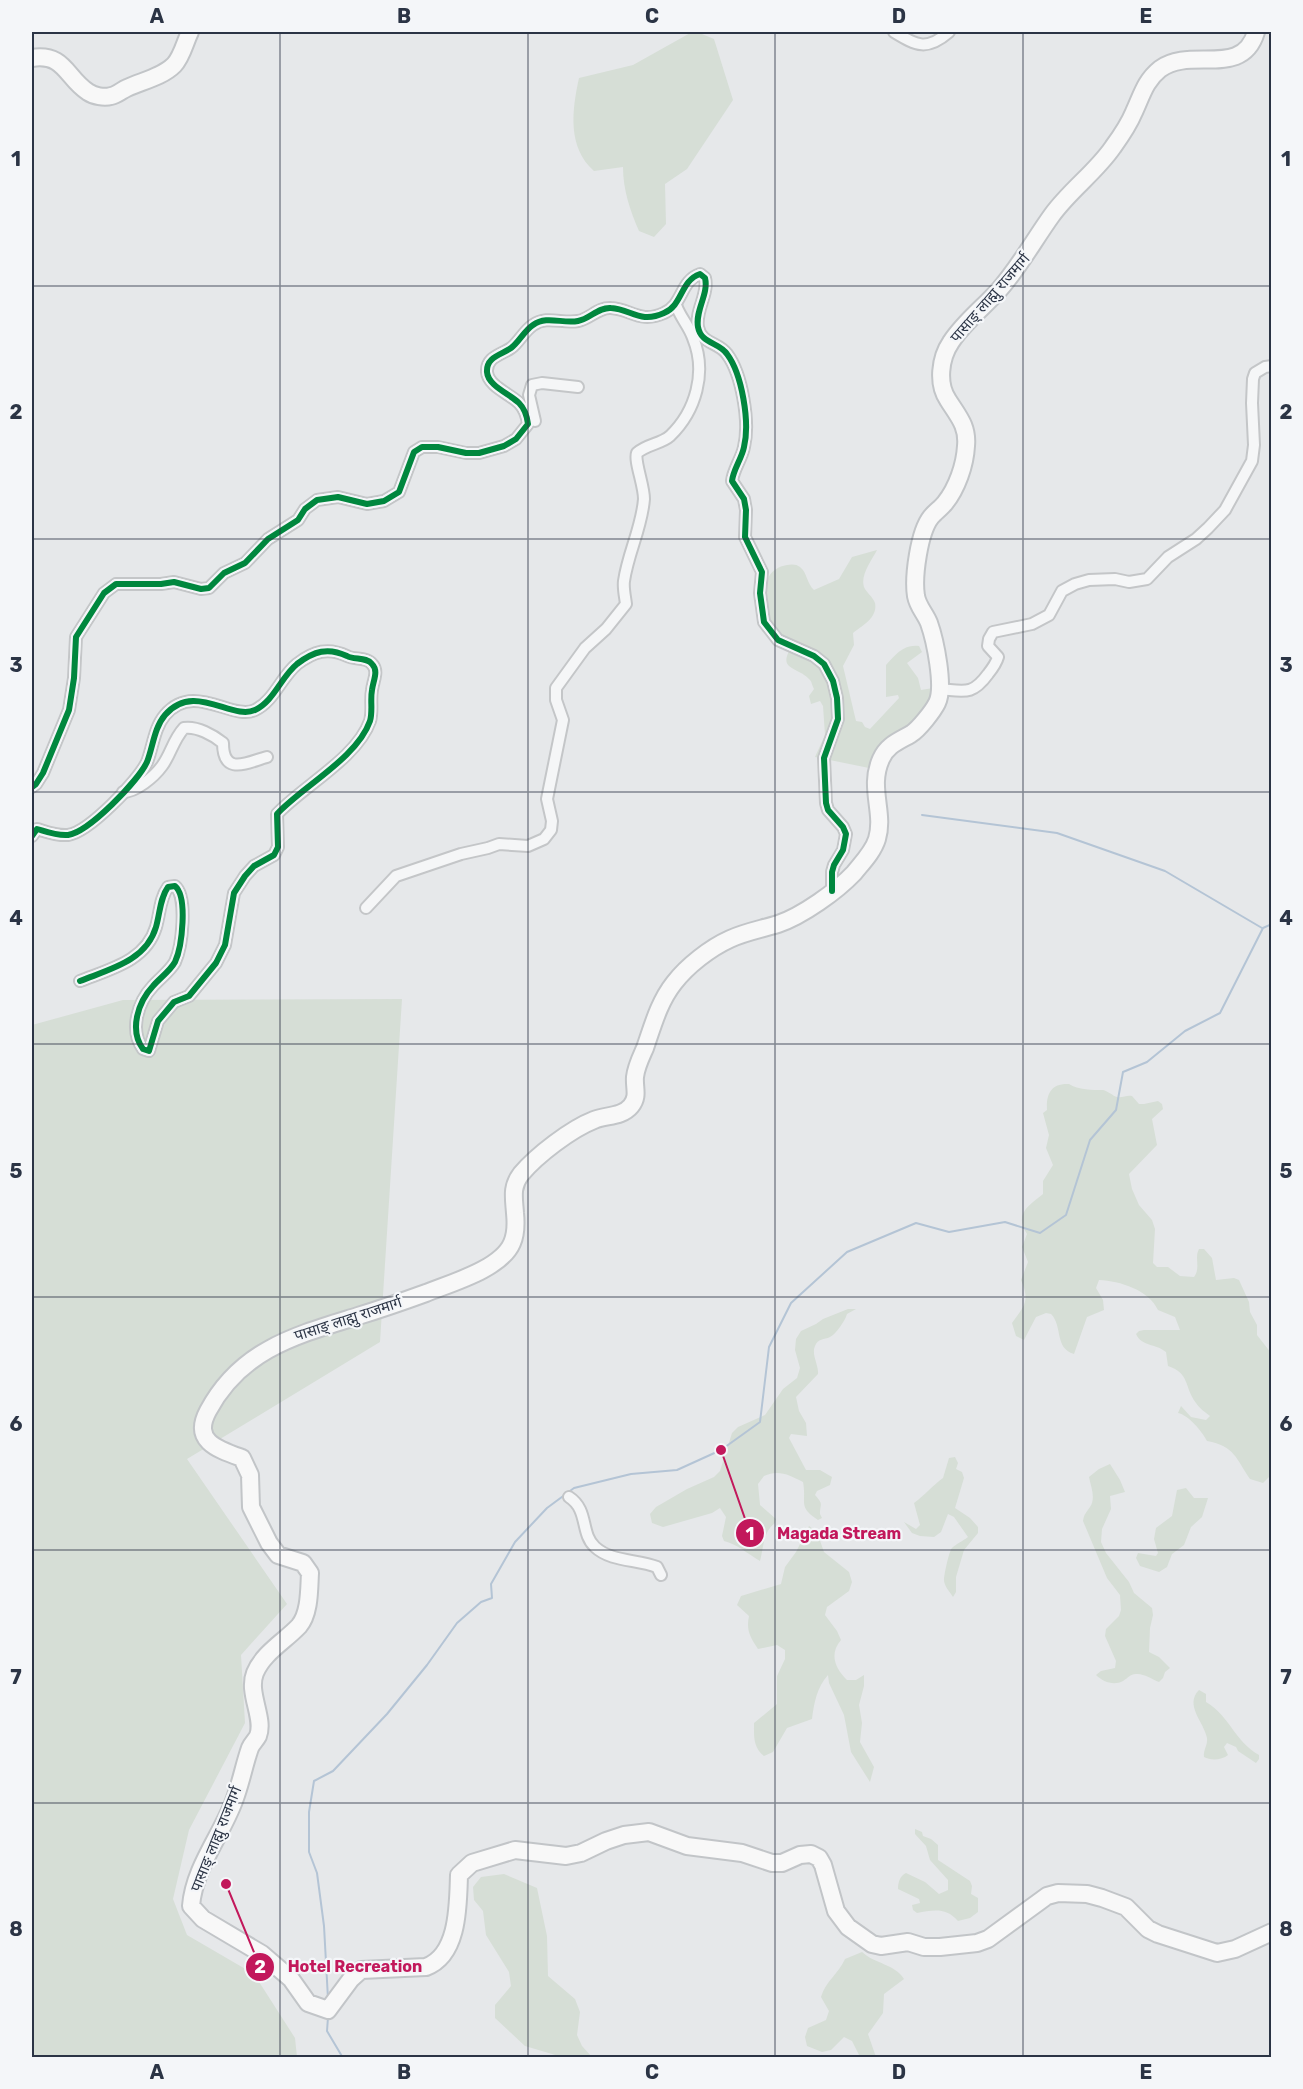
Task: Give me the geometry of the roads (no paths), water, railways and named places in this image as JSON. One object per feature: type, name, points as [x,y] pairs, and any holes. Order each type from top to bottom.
[{"type":"main road","points":[[32,58],[40,56],[53,59],[68,69],[87,92],[96,96],[113,96],[149,80],[174,65],[190,32]]},
{"type":"main road","name":"पासाङ् लाह्मु राजमार्ग","points":[[1256,32],[1254,41],[1239,55],[1226,59],[1174,61],[1159,70],[1147,82],[1133,115],[1109,153],[1054,213],[1028,255],[998,291],[965,324],[947,349],[942,368],[942,383],[948,401],[964,422],[966,447],[949,499],[928,520],[915,570],[916,599],[929,623],[937,660],[940,689],[937,704],[918,730],[888,747],[881,757],[875,785],[879,821],[873,849],[852,875],[832,891],[782,923],[729,939],[699,959],[675,981],[658,1008],[635,1074],[636,1097],[631,1106],[625,1112],[596,1119],[572,1132],[543,1153],[520,1175],[514,1186],[513,1195],[514,1238],[509,1250],[496,1263],[412,1298],[284,1340],[253,1360],[225,1383],[205,1416],[204,1437],[210,1444],[242,1458],[250,1475],[251,1508],[269,1543],[278,1555],[303,1563],[308,1567],[310,1580],[305,1611],[300,1625],[264,1659],[255,1672],[253,1684],[259,1726],[258,1736],[251,1745],[234,1801],[192,1894],[192,1906],[203,1919],[262,1954],[291,1979],[308,2003],[328,2010],[351,1979],[361,1970],[426,1967],[434,1964],[449,1947],[454,1925],[459,1875],[472,1863],[514,1850],[566,1856],[581,1853],[606,1841],[649,1832],[687,1846],[742,1853],[772,1863],[782,1863],[800,1855],[811,1854],[819,1858],[824,1865],[836,1911],[848,1927],[872,1944],[881,1946],[908,1942],[924,1947],[977,1943],[988,1939],[1047,1896],[1058,1893],[1087,1894],[1120,1905],[1131,1911],[1148,1929],[1158,1934],[1217,1953],[1272,1932]]},
{"type":"street","points":[[894,32],[918,45],[929,45],[949,32]]},
{"type":"street","points":[[32,787],[43,773],[69,710],[74,678],[76,637],[110,587],[116,584],[174,582],[201,590],[209,588],[224,573],[245,563],[268,539],[298,520],[305,509],[317,500],[338,497],[367,504],[394,497],[404,484],[414,452],[422,447],[479,453],[516,440],[528,424],[527,414],[521,404],[490,381],[487,375],[487,365],[490,360],[511,348],[532,325],[547,319],[577,322],[607,308],[617,309],[635,317],[652,317],[663,314],[676,305],[688,281],[700,274],[705,278],[706,284],[698,316],[698,327],[706,340],[726,351],[741,386],[745,446],[732,481],[744,499],[745,537],[762,572],[760,593],[764,622],[778,640],[814,656],[824,664],[833,681],[837,698],[838,719],[823,766],[828,810],[846,834],[843,850],[832,872],[832,891]]},
{"type":"street","points":[[366,908],[396,876],[499,844],[528,846],[544,839],[551,830],[552,821],[547,799],[563,720],[556,700],[556,688],[585,648],[606,629],[626,604],[624,581],[641,518],[644,497],[642,479],[635,458],[637,453],[653,443],[669,438],[692,407],[699,381],[701,369],[694,340],[676,305]]},
{"type":"street","points":[[940,689],[969,691],[981,686],[996,664],[998,657],[988,646],[993,632],[1032,624],[1048,615],[1062,591],[1075,584],[1089,580],[1114,579],[1129,582],[1147,579],[1168,557],[1196,539],[1208,528],[1225,510],[1252,461],[1254,445],[1251,403],[1253,379],[1255,373],[1264,367],[1272,366]]},
{"type":"street","points":[[535,421],[529,395],[532,385],[542,383],[578,387]]},
{"type":"street","points":[[32,836],[37,829],[56,835],[69,834],[98,818],[146,763],[164,716],[176,705],[200,701],[246,713],[255,710],[268,701],[294,666],[318,651],[341,652],[348,657],[368,660],[374,665],[376,671],[371,691],[369,722],[348,753],[317,780],[296,794],[277,814],[278,847],[274,855],[254,866],[234,893],[225,945],[216,963],[189,996],[174,1002],[158,1021],[149,1051],[143,1049],[139,1043],[136,1034],[137,1019],[141,1002],[151,987],[174,964],[179,951],[182,905],[178,888],[168,887],[162,895],[161,911],[155,930],[142,953],[80,981]]},
{"type":"street","points":[[123,792],[131,792],[141,786],[162,766],[174,741],[184,728],[191,727],[223,743],[226,760],[239,766],[267,757]]},
{"type":"street","points":[[569,1497],[581,1510],[587,1535],[594,1546],[611,1557],[657,1567],[660,1575]]},
{"type":"waterway","points":[[922,815],[1057,833],[1165,871],[1262,928]]},
{"type":"waterway","points":[[328,1999],[324,1926],[317,1873],[309,1852],[309,1812],[314,1781],[333,1771],[387,1714],[427,1665],[457,1623],[481,1602],[492,1598],[491,1584],[515,1542],[547,1508],[574,1488],[631,1474],[677,1470],[721,1450],[760,1422],[769,1347],[791,1303],[847,1252],[916,1223],[949,1232],[1005,1222],[1040,1233],[1066,1215],[1090,1140],[1116,1110],[1123,1072],[1147,1062],[1185,1031],[1220,1013],[1263,928],[1272,924]]},
{"type":"waterway","points":[[328,2017],[327,2031],[343,2058]]},
{"type":"place","name":"Magada Stream","points":[[721,1450]]},
{"type":"place","name":"Hotel Recreation","points":[[226,1884]]}]
